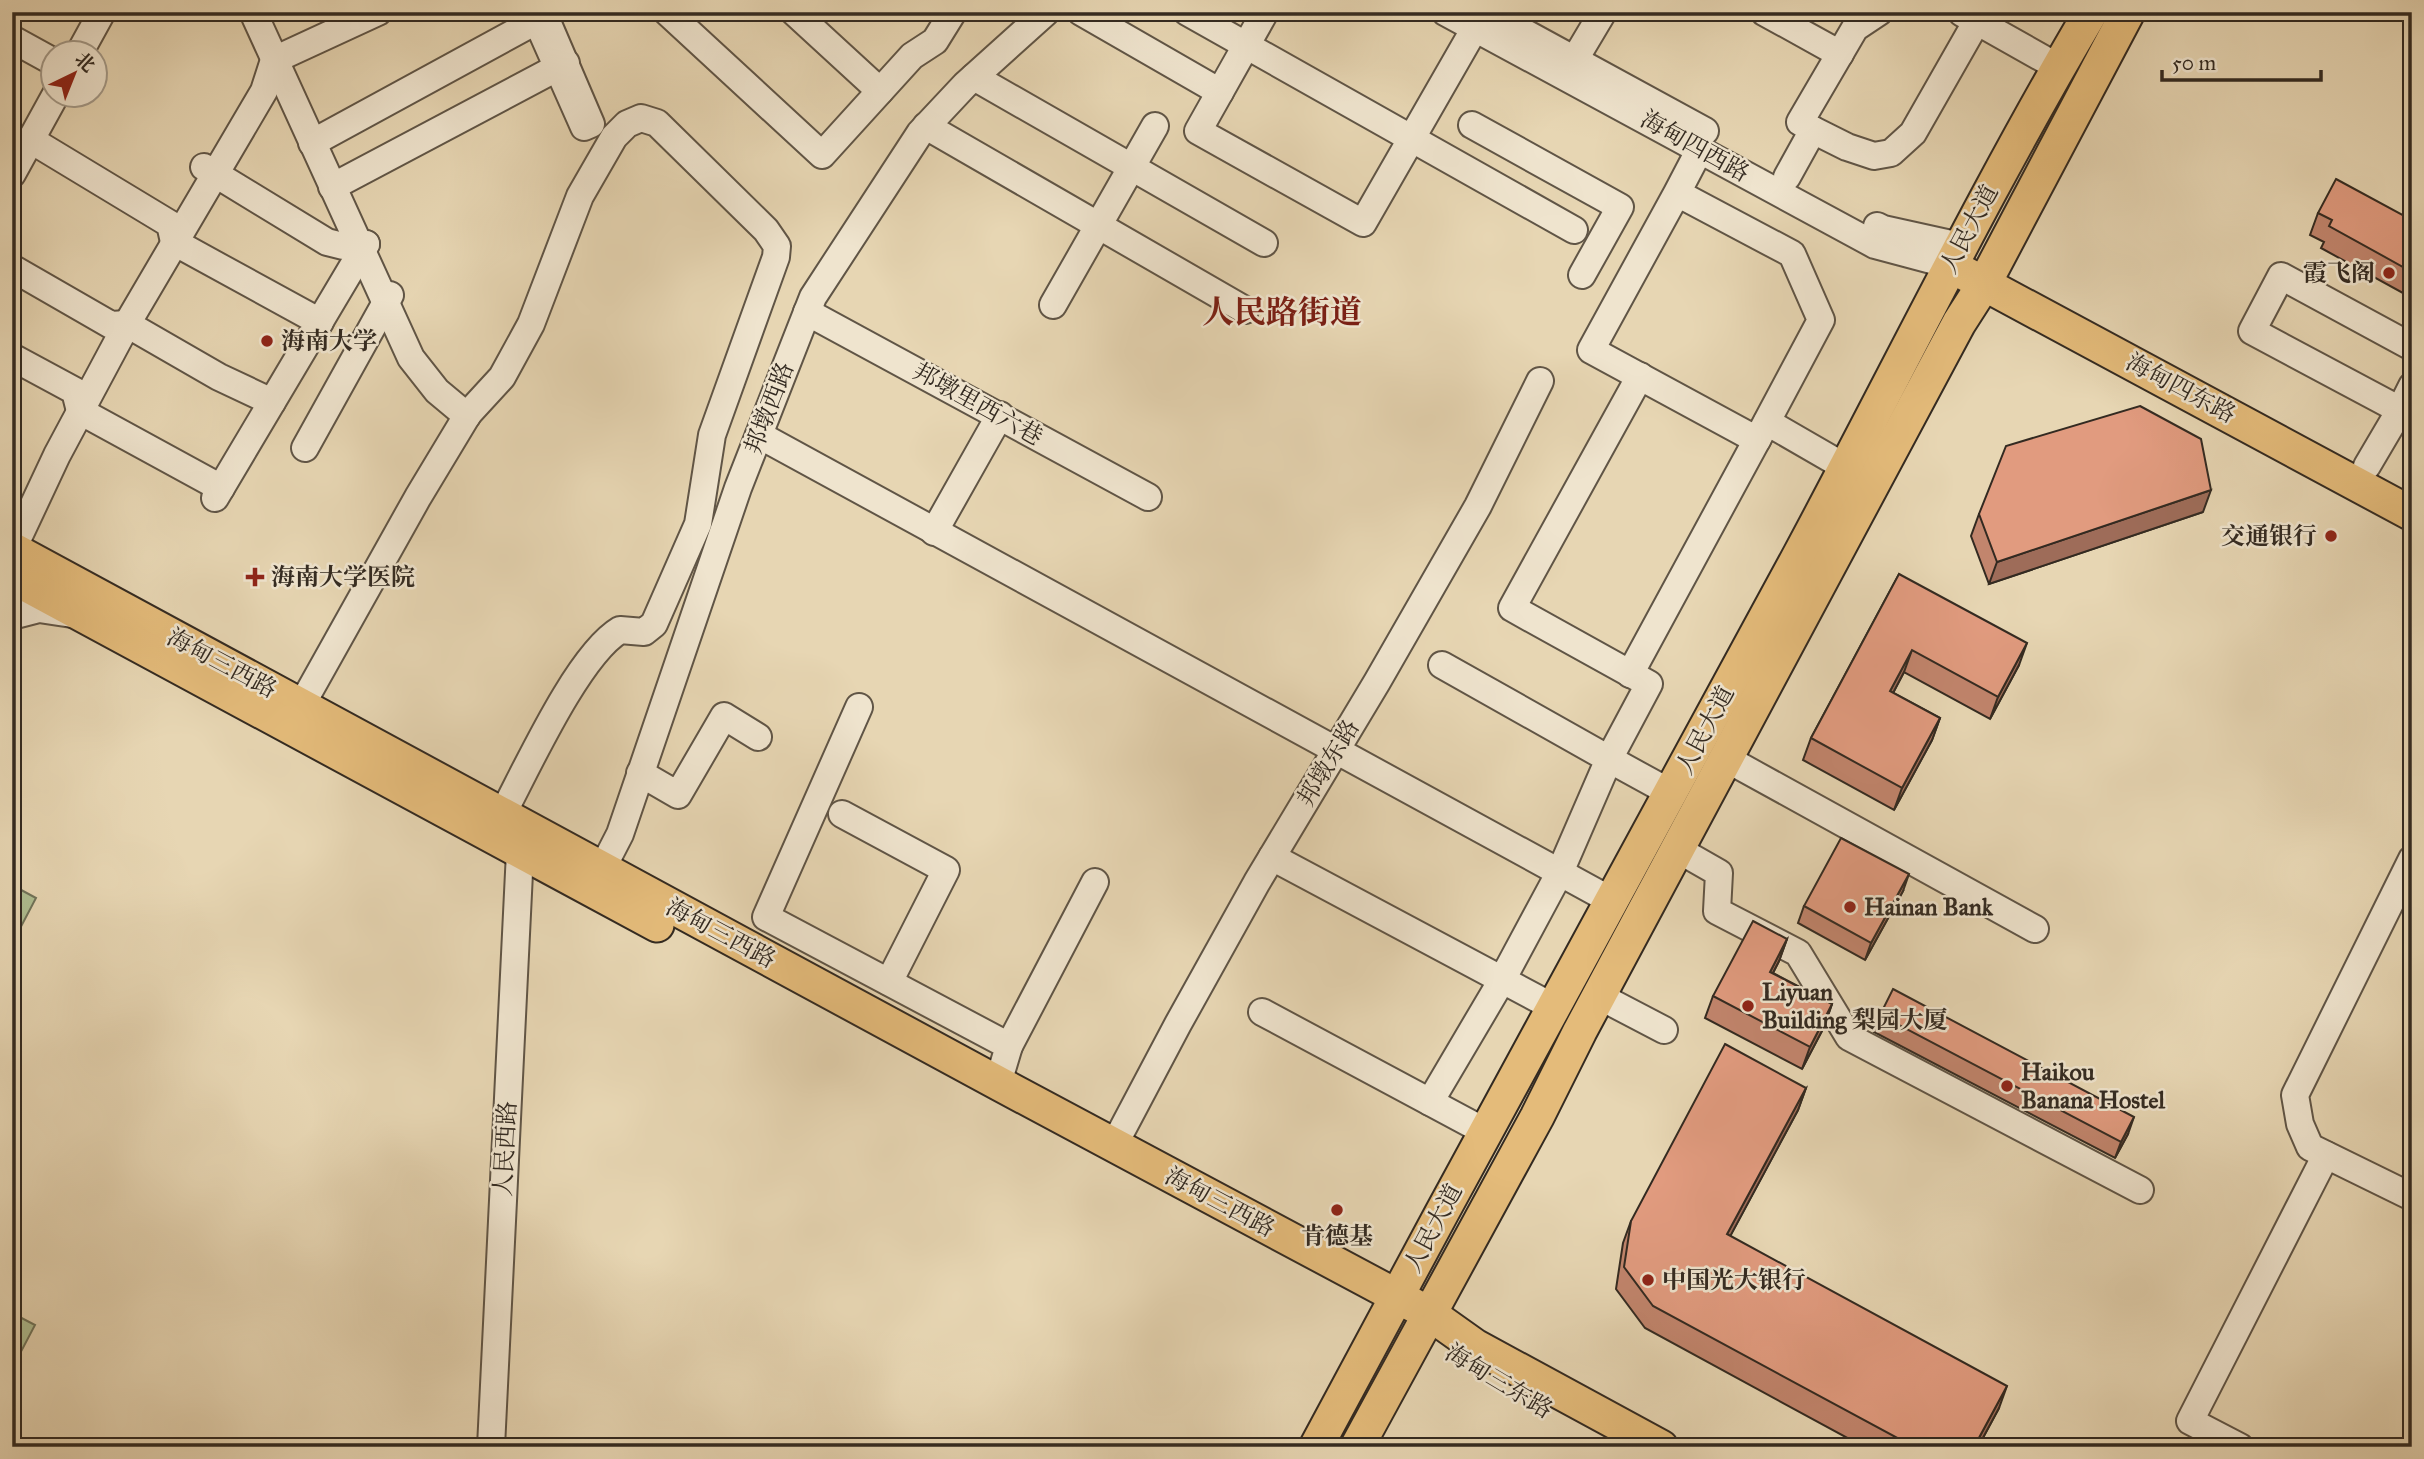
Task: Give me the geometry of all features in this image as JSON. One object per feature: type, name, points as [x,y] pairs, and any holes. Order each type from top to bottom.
[{"type":"main road","name":"人民大道","points":[[1316,1447],[1671,793],[1955,255],[2091,12]]},
{"type":"main road","name":"人民大道","points":[[1357,1447],[1537,1117],[1677,849],[2128,12]]},
{"type":"main road","name":"海甸四东路","points":[[1955,255],[2412,514]]},
{"type":"main road","name":"海甸四东路","points":[[1989,274],[2412,489]]},
{"type":"main road","name":"海甸三西路","points":[[12,550],[1114,1145],[1426,1323]]},
{"type":"main road","name":"海甸三西路","points":[[12,578],[520,852],[1392,1304]]},
{"type":"main road","name":"海甸三东路","points":[[1426,1323],[1465,1366],[1617,1447]]},
{"type":"main road","points":[[1426,1323],[1475,1346],[1661,1447]]},
{"type":"street","points":[[88,38],[102,12]]},
{"type":"street","points":[[253,12],[388,299],[411,358],[421,374],[449,403],[469,413]]},
{"type":"street","points":[[259,12],[275,54]]},
{"type":"street","points":[[667,12],[822,155],[912,56],[935,41],[941,18]]},
{"type":"street","points":[[794,12],[880,91]]},
{"type":"street","name":"邦墩西路","points":[[602,869],[620,834],[759,435],[813,297],[846,243],[926,126],[974,77],[1046,12]]},
{"type":"street","points":[[1081,12],[1220,92]]},
{"type":"street","points":[[1187,12],[1568,227],[1583,187]]},
{"type":"street","points":[[1265,12],[1198,131],[1363,223],[1481,20]]},
{"type":"street","name":"海甸四西路","points":[[1445,12],[1481,20],[1575,59],[1884,229],[1955,255]]},
{"type":"street","points":[[1575,59],[1603,12]]},
{"type":"street","points":[[1764,12],[1840,54]]},
{"type":"street","points":[[1879,12],[1855,28],[1800,122],[1847,147],[1874,156],[1891,153],[1913,133],[1972,15],[2058,67]]},
{"type":"street","points":[[12,550],[57,455],[78,401],[119,325],[210,170],[255,83],[275,54],[357,15]]},
{"type":"street","points":[[313,136],[538,15],[562,65],[335,186]]},
{"type":"street","name":"海甸四西路","points":[[1481,20],[1700,149],[1875,245],[1955,255]]},
{"type":"street","points":[[12,39],[38,53]]},
{"type":"street","points":[[974,77],[1264,243]]},
{"type":"street","points":[[48,108],[19,155],[172,233],[320,322]]},
{"type":"street","points":[[301,706],[418,497],[469,413],[502,377],[531,324],[580,196],[614,137],[627,124],[642,118],[657,123],[752,214],[777,246],[776,257],[712,435],[698,524],[660,612],[650,629],[644,632],[620,630],[598,648],[567,695],[502,815]]},
{"type":"street","points":[[1472,125],[1620,207],[1582,275]]},
{"type":"street","points":[[926,126],[1245,310]]},
{"type":"street","points":[[1053,305],[1155,126]]},
{"type":"street","points":[[1787,177],[1813,130]]},
{"type":"street","points":[[1700,149],[1591,350],[1757,440],[1763,430]]},
{"type":"street","points":[[210,170],[327,242],[362,247]]},
{"type":"street","points":[[1630,674],[1821,320],[1793,254],[1676,193]]},
{"type":"street","points":[[12,357],[218,493],[362,247]]},
{"type":"street","points":[[12,268],[272,402]]},
{"type":"street","points":[[2406,413],[2252,331],[2281,276],[2412,347]]},
{"type":"street","points":[[305,448],[388,299]]},
{"type":"street","name":"邦墩里西六巷","points":[[807,312],[1148,497]]},
{"type":"street","points":[[1430,1102],[1502,980],[1560,872],[1609,759],[1649,684],[1512,608],[1640,376]]},
{"type":"street","name":"邦墩东路","points":[[1114,1145],[1272,857],[1478,506],[1540,381]]},
{"type":"street","points":[[2367,466],[2406,413],[2412,386]]},
{"type":"street","points":[[12,524],[26,498],[43,448],[78,401]]},
{"type":"street","points":[[934,532],[1000,415]]},
{"type":"street","points":[[1763,430],[1845,467]]},
{"type":"street","points":[[759,435],[1612,901]]},
{"type":"street","points":[[12,616],[39,609],[88,618]]},
{"type":"street","points":[[1442,665],[1671,793]]},
{"type":"street","points":[[859,707],[766,917],[1009,1046]]},
{"type":"street","points":[[640,773],[678,795],[724,716],[758,737]]},
{"type":"street","points":[[1727,759],[2035,929]]},
{"type":"street","points":[[842,814],[946,870],[889,982]]},
{"type":"street","points":[[1677,849],[1719,873],[1717,911],[1798,953],[1849,1037],[2140,1191]]},
{"type":"street","name":"人民西路","points":[[491,1447],[520,852]]},
{"type":"street","points":[[1272,857],[1555,1008]]},
{"type":"street","points":[[2412,859],[2295,1095],[2300,1124],[2311,1147],[2412,1197]]},
{"type":"street","points":[[998,1083],[1009,1046],[1095,882]]},
{"type":"street","points":[[1599,996],[1664,1030]]},
{"type":"street","points":[[1262,1012],[1486,1132]]},
{"type":"street","points":[[2240,1447],[2190,1421],[2326,1155]]},
{"type":"green space","points":[[12,885],[36,898],[15,938],[12,936]]},
{"type":"green space","points":[[12,1313],[35,1325],[14,1365],[12,1364]]},
{"type":"building","points":[[2336,179],[2412,220],[2412,272],[2329,226],[2332,220],[2318,213]]},
{"type":"building","points":[[2140,406],[2201,439],[2211,490],[1997,562],[1979,514],[2006,446]]},
{"type":"building","points":[[1899,574],[2027,643],[1998,697],[1912,650],[1890,691],[1940,718],[1902,788],[1811,738]]},
{"type":"building","name":"Hainan Bank","points":[[1841,838],[1909,874],[1871,943],[1804,906]]},
{"type":"building","name":"Liyuan Building 梨园大厦","points":[[1753,921],[1787,939],[1770,972],[1832,1004],[1810,1047],[1713,996]]},
{"type":"building","points":[[1893,989],[2134,1117],[2121,1142],[1880,1015]]},
{"type":"building","points":[[1725,1044],[1806,1088],[1727,1234],[2007,1386],[1974,1447],[1914,1447],[1653,1306],[1624,1267],[1631,1221]]},
{"type":"place","name":"霞飞阁","points":[[2389,273]]},
{"type":"place","name":"海南大学","points":[[267,341]]},
{"type":"place","name":"交通银行","points":[[2331,536]]},
{"type":"place","name":"海南大学医院","points":[[255,577]]},
{"type":"place","name":"Hainan Bank","points":[[1850,907]]},
{"type":"place","name":"Liyuan Building 梨园大厦","points":[[1748,1006]]},
{"type":"place","name":"Haikou Banana Hostel","points":[[2007,1086]]},
{"type":"place","name":"肯德基","points":[[1337,1210]]},
{"type":"place","name":"中国光大银行","points":[[1648,1280]]},
{"type":"district","name":"人民路街道","points":[[1282,312]]}]
